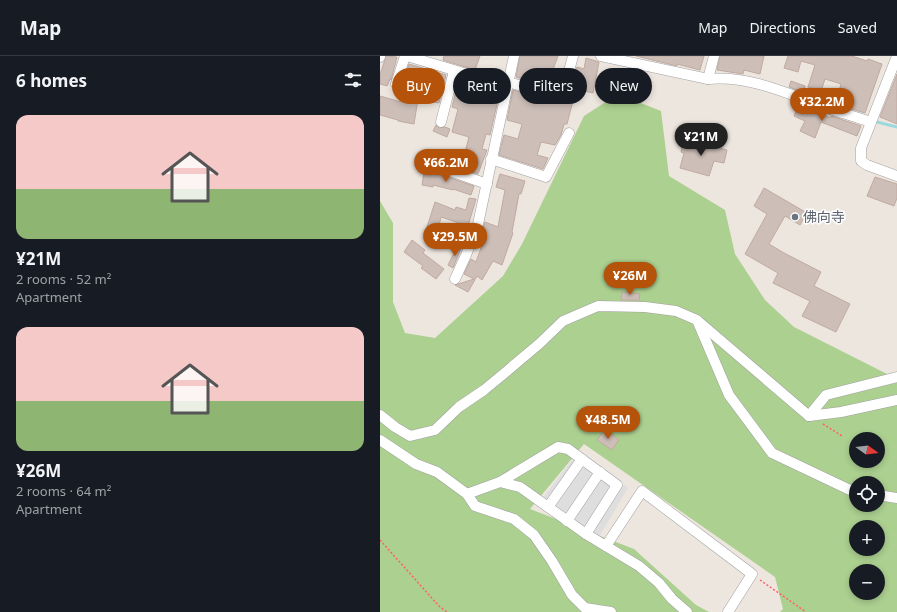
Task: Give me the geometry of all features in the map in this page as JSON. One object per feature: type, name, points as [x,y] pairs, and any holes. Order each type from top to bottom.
[{"type":"street","points":[[402,68],[406,56],[453,71]]},
{"type":"street","points":[[511,68],[514,56]]},
{"type":"street","points":[[511,85],[562,97],[573,56]]},
{"type":"street","points":[[601,56],[708,79],[721,78],[767,86],[872,122]]},
{"type":"street","points":[[708,79],[714,56]]},
{"type":"street","points":[[897,56],[861,148],[860,155],[861,162],[897,176]]},
{"type":"street","points":[[441,122],[453,75]]},
{"type":"street","points":[[455,279],[478,224],[503,104]]},
{"type":"street","points":[[491,159],[546,177],[568,133]]},
{"type":"street","points":[[427,163],[487,184]]},
{"type":"street","points":[[380,414],[395,427],[410,436],[435,430],[459,407],[484,390],[507,371],[563,321],[598,306],[645,307],[676,311],[697,320],[809,416],[840,412],[897,400]]},
{"type":"street","points":[[697,320],[729,395],[772,453],[849,490]]},
{"type":"street","points":[[809,416],[826,395],[897,377]]},
{"type":"street","points":[[380,440],[416,464],[437,472],[467,494],[475,506],[514,519],[534,535],[552,560],[572,595],[585,608],[611,612]]},
{"type":"street","points":[[467,494],[500,482],[558,447],[568,449],[617,485],[586,534]]},
{"type":"street","points":[[548,507],[582,459]]},
{"type":"street","points":[[567,521],[600,472]]},
{"type":"street","points":[[500,482],[520,487],[586,534],[649,574],[659,583],[672,600],[687,612]]},
{"type":"street","points":[[606,546],[642,491],[752,574],[728,612]]},
{"type":"street","points":[[885,496],[897,498]]},
{"type":"path","points":[[823,424],[842,436]]},
{"type":"path","points":[[380,540],[439,606],[447,612]]},
{"type":"path","points":[[752,574],[806,612]]},
{"type":"green space","points":[[603,104],[643,104],[661,111],[669,176],[725,210],[735,254],[765,300],[794,327],[897,379],[897,612],[780,612],[783,609],[775,577],[584,444],[530,509],[634,549],[696,605],[709,612],[380,612],[380,201],[393,223],[393,302],[405,333],[435,338],[503,276],[522,244],[584,116]]},
{"type":"shaded area","points":[[578,452],[628,488],[599,537],[543,498]]},
{"type":"building","points":[[386,56],[397,57],[394,68],[392,68],[391,80],[390,79],[387,86],[380,84],[381,72]]},
{"type":"building","points":[[444,56],[480,56],[476,68],[469,68],[443,60]]},
{"type":"building","points":[[520,56],[558,56],[554,68],[519,68],[519,78],[516,77]]},
{"type":"building","points":[[636,56],[704,56],[700,70]]},
{"type":"building","points":[[720,56],[764,56],[760,74],[744,70],[743,74],[717,70]]},
{"type":"building","points":[[788,56],[852,56],[867,61],[868,59],[882,64],[865,113],[835,104],[841,84],[825,79],[821,91],[808,87],[815,65],[801,61],[798,72],[784,68]]},
{"type":"building","points":[[586,58],[599,62],[598,68],[595,68],[593,93],[587,92],[587,68],[584,68]]},
{"type":"building","points":[[409,64],[422,68],[408,68]]},
{"type":"building","points":[[897,74],[897,124],[880,117]]},
{"type":"building","points":[[791,81],[805,86],[803,92],[789,87]]},
{"type":"building","points":[[513,90],[519,92],[519,104],[572,104],[567,124],[564,124],[561,135],[555,145],[541,142],[537,155],[548,158],[543,169],[499,155],[504,135],[518,139],[522,124],[507,120]]},
{"type":"building","points":[[380,96],[392,99],[392,104],[417,104],[414,124],[380,115]]},
{"type":"building","points":[[453,103],[497,104],[490,135],[486,134],[482,149],[487,150],[478,174],[459,167],[464,156],[469,137],[452,132],[458,109],[452,107]]},
{"type":"building","points":[[799,104],[830,118],[831,116],[861,126],[857,136],[821,122],[815,138],[800,131],[805,121],[794,116]]},
{"type":"building","points":[[436,125],[439,128],[445,127],[450,129],[447,137],[433,131]]},
{"type":"building","points":[[684,139],[727,150],[724,163],[714,161],[709,176],[680,168],[684,153],[681,152]]},
{"type":"building","points":[[424,172],[441,175],[474,186],[471,195],[453,189],[433,185],[433,187],[422,185]]},
{"type":"building","points":[[500,174],[525,181],[521,194],[519,194],[513,233],[502,265],[493,261],[482,280],[477,276],[468,292],[455,285],[474,279],[464,274],[471,259],[476,262],[486,234],[482,232],[485,222],[498,227],[505,190],[496,187]]},
{"type":"building","points":[[875,177],[897,184],[897,198],[894,206],[867,196]]},
{"type":"building","points":[[764,188],[807,213],[800,225],[785,216],[769,244],[821,272],[814,286],[850,304],[836,332],[802,316],[810,301],[773,283],[778,273],[745,254],[767,214],[754,206]]},
{"type":"building","points":[[469,198],[476,199],[468,226],[441,217],[438,230],[427,227],[435,202],[455,210],[456,207],[466,210]]},
{"type":"building","points":[[412,240],[425,250],[423,253],[444,269],[436,279],[421,268],[423,266],[404,252]]},
{"type":"building","points":[[458,245],[462,246],[453,268],[448,265]]},
{"type":"building","points":[[622,292],[640,294],[639,300],[621,300]]},
{"type":"building","points":[[605,429],[619,440],[612,450],[597,440]]},
{"type":"waterway","points":[[877,122],[897,127]]},
{"type":"place","name":"佛向寺","points":[[795,217]]}]
